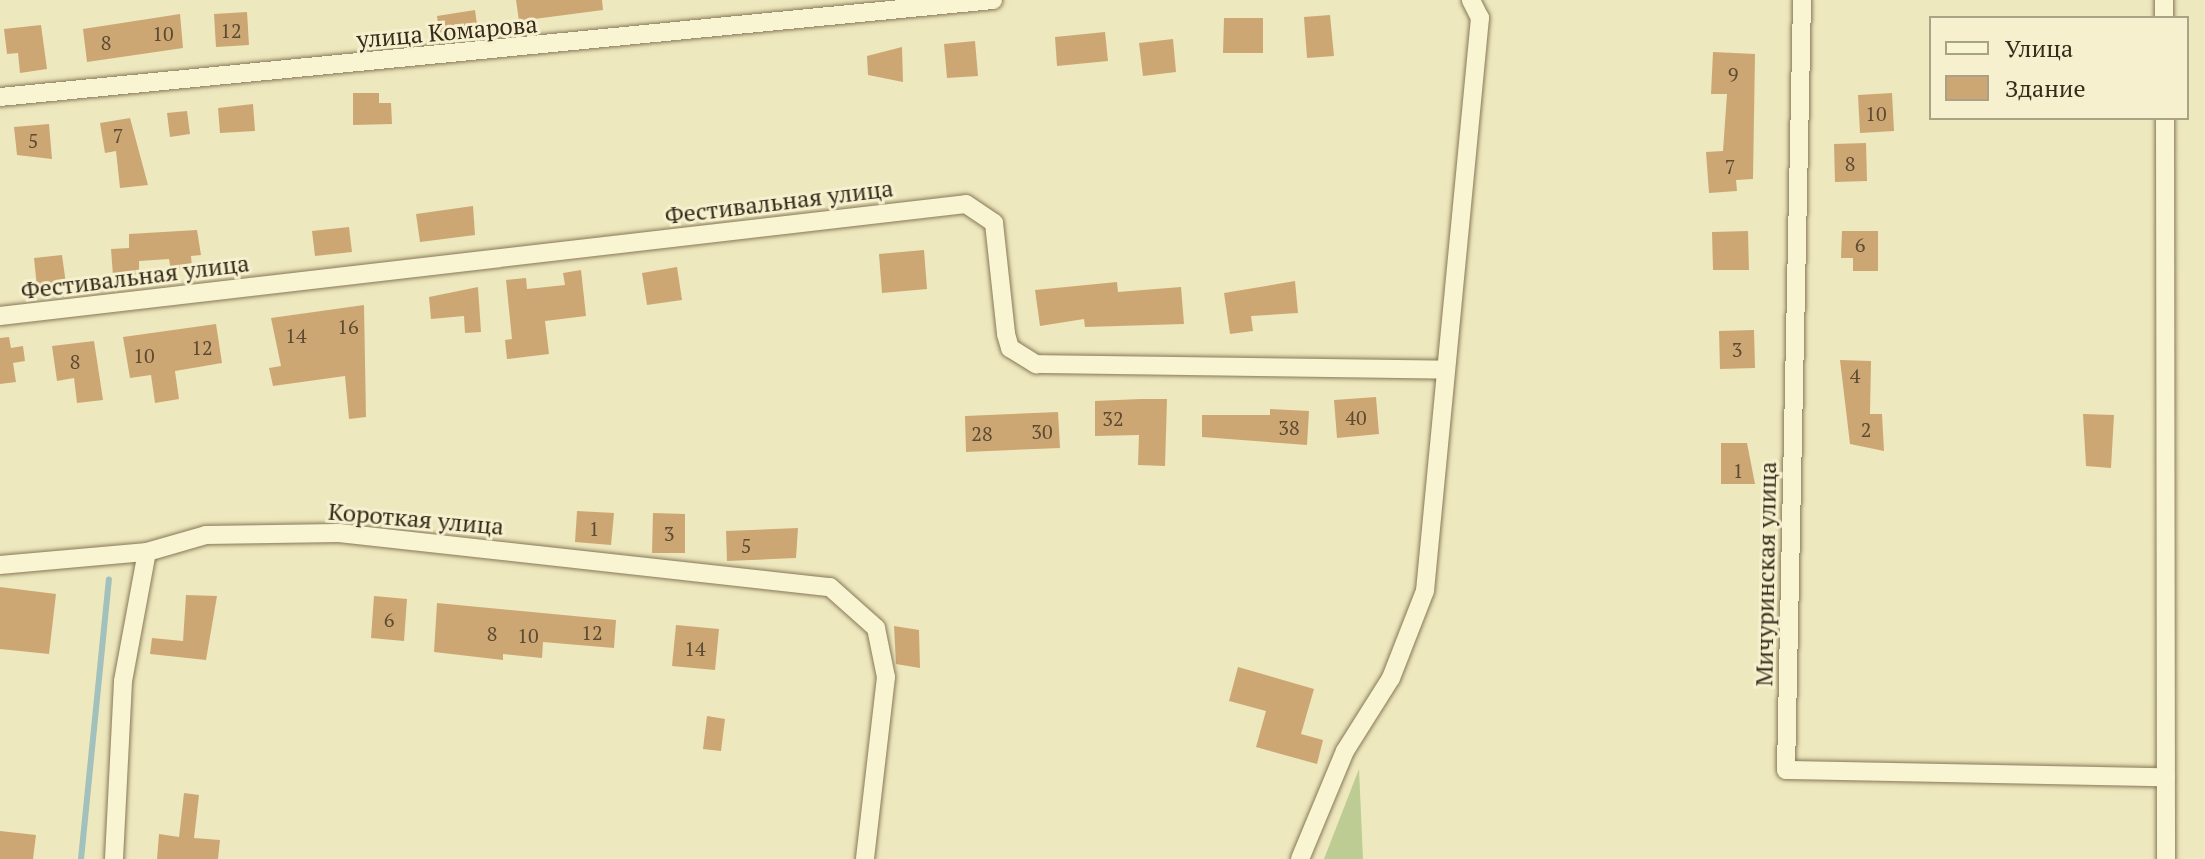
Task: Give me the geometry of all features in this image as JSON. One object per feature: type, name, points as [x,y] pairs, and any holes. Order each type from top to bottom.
[{"type":"street","name":"улица Комарова","points":[[0,97],[993,0]]},
{"type":"street","points":[[1300,859],[1345,751],[1391,678],[1425,591],[1444,370],[1459,292],[1480,18],[1471,0]]},
{"type":"street","name":"Мичуринская улица","points":[[1802,0],[1786,770],[2166,777]]},
{"type":"street","points":[[2165,120],[2166,859]]},
{"type":"street","name":"Фестивальная улица","points":[[0,316],[966,204],[994,223],[1010,348],[1036,364],[1444,370]]},
{"type":"street","name":"Короткая улица","points":[[0,565],[147,552],[206,535],[339,533],[830,587],[876,628],[886,677],[865,859]]},
{"type":"street","points":[[114,859],[123,681],[147,552]]},
{"type":"green space","points":[[1359,769],[1363,859],[1324,859]]},
{"type":"building","points":[[516,0],[602,0],[603,10],[519,21]]},
{"type":"building","points":[[475,10],[478,32],[440,37],[437,16]]},
{"type":"building","points":[[247,12],[249,45],[216,47],[214,14]]},
{"type":"building","points":[[180,14],[183,48],[87,62],[83,29]]},
{"type":"building","points":[[1330,15],[1334,56],[1307,58],[1304,17]]},
{"type":"building","points":[[1224,18],[1263,18],[1263,53],[1223,53]]},
{"type":"building","points":[[41,25],[47,69],[20,73],[18,53],[7,54],[4,29]]},
{"type":"building","points":[[1105,32],[1108,61],[1057,66],[1055,37]]},
{"type":"building","points":[[1173,39],[1176,72],[1143,76],[1139,43]]},
{"type":"building","points":[[975,41],[978,76],[947,78],[944,44]]},
{"type":"building","points":[[902,47],[903,82],[868,75],[867,56]]},
{"type":"building","points":[[1713,52],[1755,54],[1753,179],[1736,180],[1737,191],[1709,193],[1706,152],[1723,151],[1727,94],[1711,94]]},
{"type":"building","points":[[353,93],[379,93],[379,103],[391,103],[392,124],[353,125]]},
{"type":"building","points":[[1892,93],[1894,131],[1860,133],[1858,95]]},
{"type":"building","points":[[253,104],[255,131],[220,133],[218,108]]},
{"type":"building","points":[[187,111],[190,134],[170,137],[167,113]]},
{"type":"building","points":[[130,118],[148,185],[120,188],[116,151],[105,153],[100,123]]},
{"type":"building","points":[[49,124],[52,159],[17,155],[14,127]]},
{"type":"building","points":[[1866,143],[1867,181],[1835,182],[1834,144]]},
{"type":"building","points":[[473,206],[475,235],[420,242],[416,214]]},
{"type":"building","points":[[349,227],[352,252],[315,256],[312,231]]},
{"type":"building","points":[[197,230],[201,255],[191,256],[192,268],[171,271],[169,259],[139,261],[139,275],[113,276],[111,249],[129,248],[129,234]]},
{"type":"building","points":[[1748,231],[1749,270],[1713,270],[1712,232]]},
{"type":"building","points":[[1842,231],[1878,231],[1878,271],[1853,271],[1853,258],[1841,258]]},
{"type":"building","points":[[924,250],[927,289],[882,293],[879,254]]},
{"type":"building","points":[[62,255],[66,284],[37,287],[34,258]]},
{"type":"building","points":[[677,267],[682,300],[647,305],[642,273]]},
{"type":"building","points":[[581,270],[586,316],[545,321],[549,354],[507,359],[505,340],[512,339],[506,280],[526,278],[527,289],[565,285],[563,273]]},
{"type":"building","points":[[1295,281],[1298,313],[1251,316],[1253,331],[1230,334],[1224,293]]},
{"type":"building","points":[[1117,282],[1118,292],[1181,287],[1184,324],[1085,327],[1084,319],[1040,326],[1035,290]]},
{"type":"building","points":[[478,287],[481,332],[465,333],[464,316],[431,319],[429,297]]},
{"type":"building","points":[[364,305],[366,417],[349,419],[345,376],[273,386],[269,368],[281,366],[271,318]]},
{"type":"building","points":[[216,324],[222,363],[175,371],[179,399],[155,403],[151,375],[130,378],[123,337]]},
{"type":"building","points":[[1754,330],[1755,368],[1720,369],[1719,331]]},
{"type":"building","points":[[9,337],[11,348],[23,346],[25,361],[13,363],[16,382],[0,384],[0,338]]},
{"type":"building","points":[[94,341],[103,400],[77,403],[74,378],[57,381],[52,346]]},
{"type":"building","points":[[1840,360],[1871,361],[1870,414],[1882,414],[1884,451],[1850,444]]},
{"type":"building","points":[[1376,397],[1379,434],[1337,438],[1334,400]]},
{"type":"building","points":[[1167,399],[1165,466],[1138,465],[1139,435],[1095,436],[1095,401]]},
{"type":"building","points":[[1270,409],[1309,411],[1307,445],[1202,437],[1202,415],[1270,415]]},
{"type":"building","points":[[1058,412],[1060,448],[966,452],[965,416]]},
{"type":"building","points":[[2083,414],[2114,415],[2111,468],[2086,466]]},
{"type":"building","points":[[1721,443],[1747,443],[1755,484],[1721,484]]},
{"type":"building","points":[[577,511],[614,513],[611,545],[575,542]]},
{"type":"building","points":[[653,513],[685,514],[685,553],[652,553]]},
{"type":"building","points":[[798,528],[796,558],[727,561],[726,531]]},
{"type":"building","points":[[0,587],[56,594],[49,654],[0,649]]},
{"type":"building","points":[[186,595],[217,596],[206,660],[150,654],[152,638],[183,641]]},
{"type":"building","points":[[374,596],[407,599],[404,641],[371,638]]},
{"type":"building","points":[[437,603],[616,620],[614,648],[543,642],[542,658],[503,654],[503,660],[434,652]]},
{"type":"building","points":[[676,625],[719,629],[715,670],[672,666]]},
{"type":"building","points":[[894,626],[919,630],[920,668],[896,664]]},
{"type":"building","points":[[1238,667],[1314,689],[1301,734],[1323,740],[1317,764],[1256,747],[1266,711],[1229,701]]},
{"type":"building","points":[[707,716],[725,719],[721,751],[703,749]]},
{"type":"building","points":[[184,793],[199,795],[194,838],[220,840],[218,859],[157,859],[159,834],[179,837]]},
{"type":"building","points":[[0,831],[36,835],[33,859],[0,859]]},
{"type":"waterway","points":[[81,859],[109,579]]}]
